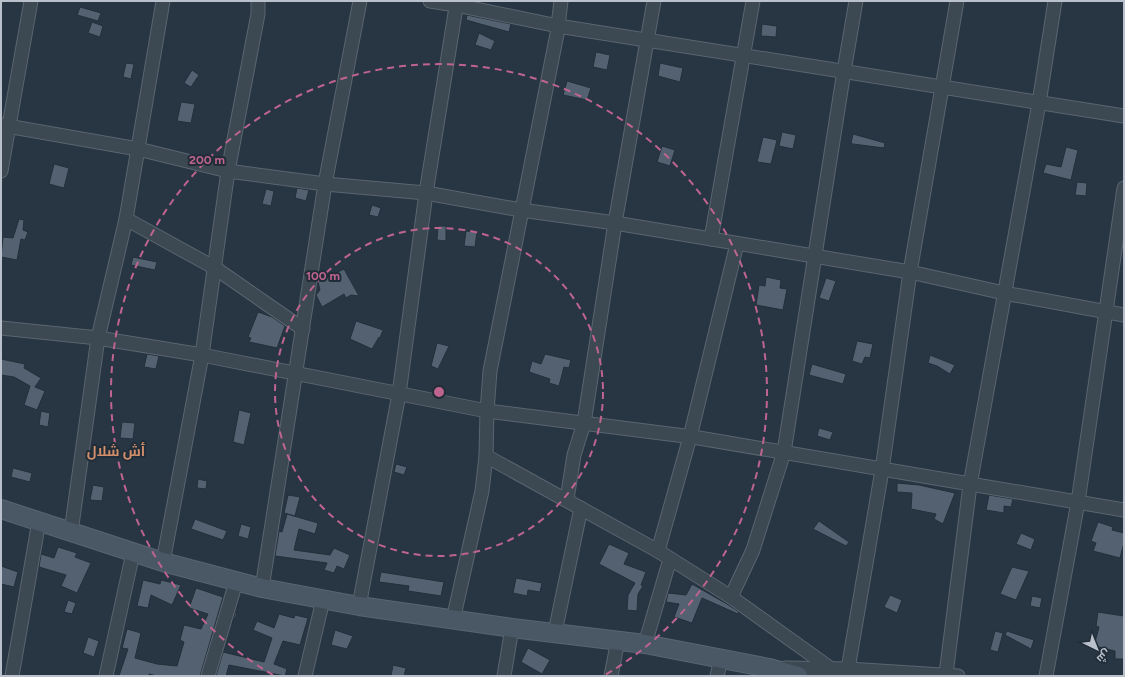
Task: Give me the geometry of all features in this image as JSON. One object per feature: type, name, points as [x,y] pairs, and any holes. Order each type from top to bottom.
[{"type":"main road","points":[[1,509],[133,553],[262,588],[323,600],[453,620],[645,644],[719,668],[769,668],[798,676]]},
{"type":"street","points":[[1,171],[5,125],[31,1]]},
{"type":"street","points":[[71,532],[98,338],[126,219],[163,1]]},
{"type":"street","points":[[163,562],[202,355],[228,170],[258,14],[258,1]]},
{"type":"street","points":[[262,588],[325,184],[360,1]]},
{"type":"street","points":[[430,1],[456,3],[558,26],[844,70],[1124,116]]},
{"type":"street","points":[[453,620],[482,491],[486,456],[486,411],[490,371],[558,26],[561,1]]},
{"type":"street","points":[[566,500],[574,455],[584,424],[616,223],[654,1]]},
{"type":"street","points":[[711,240],[753,1]]},
{"type":"street","points":[[731,597],[753,550],[784,452],[856,1]]},
{"type":"street","points":[[848,669],[882,470],[910,272],[957,1]]},
{"type":"street","points":[[769,668],[830,668],[952,675],[970,485],[1039,103],[1055,1]]},
{"type":"street","points":[[359,606],[399,394],[426,193],[456,3]]},
{"type":"street","points":[[5,125],[138,149],[228,170],[325,184],[426,193],[521,210],[616,223],[910,272],[1004,293],[1124,315]]},
{"type":"street","points":[[1046,676],[1078,502],[1124,188]]},
{"type":"street","points":[[126,219],[215,268],[303,330]]},
{"type":"street","points":[[658,551],[690,437],[737,244]]},
{"type":"street","points":[[1,328],[98,338],[202,355],[486,411],[690,437],[1124,510]]},
{"type":"street","points":[[486,456],[658,551],[731,597],[830,668]]},
{"type":"street","points":[[555,632],[581,508]]},
{"type":"street","points":[[12,676],[39,521]]},
{"type":"street","points":[[106,676],[133,553]]},
{"type":"street","points":[[645,644],[670,559]]},
{"type":"street","points":[[208,676],[236,582]]},
{"type":"street","points":[[305,676],[323,600]]},
{"type":"street","points":[[504,676],[512,628]]},
{"type":"street","points":[[611,676],[618,640]]},
{"type":"building","points":[[80,7],[101,13],[98,21],[77,15]]},
{"type":"building","points":[[467,15],[511,24],[509,32],[466,20]]},
{"type":"building","points":[[92,22],[103,26],[100,37],[88,33]]},
{"type":"building","points":[[762,24],[777,26],[776,37],[761,36]]},
{"type":"building","points":[[479,33],[495,41],[491,50],[475,45]]},
{"type":"building","points":[[596,52],[610,55],[607,70],[593,67]]},
{"type":"building","points":[[126,63],[134,64],[131,79],[123,77]]},
{"type":"building","points":[[660,63],[683,68],[680,82],[658,76]]},
{"type":"building","points":[[192,70],[199,75],[191,87],[184,83]]},
{"type":"building","points":[[567,81],[591,88],[587,100],[563,95]]},
{"type":"building","points":[[181,102],[195,104],[191,123],[177,121]]},
{"type":"building","points":[[782,132],[796,135],[793,149],[779,146]]},
{"type":"building","points":[[853,134],[885,143],[884,148],[853,144],[851,143]]},
{"type":"building","points":[[763,137],[777,140],[771,164],[757,162]]},
{"type":"building","points":[[662,146],[675,150],[670,166],[657,162]]},
{"type":"building","points":[[1066,147],[1078,150],[1071,180],[1043,173],[1046,164],[1061,167]]},
{"type":"building","points":[[54,164],[69,168],[64,188],[49,184]]},
{"type":"building","points":[[1077,182],[1087,183],[1086,196],[1075,195]]},
{"type":"building","points":[[297,188],[309,190],[306,201],[295,198]]},
{"type":"building","points":[[266,189],[274,191],[271,206],[262,204]]},
{"type":"building","points":[[372,205],[381,208],[378,217],[369,215]]},
{"type":"building","points":[[19,219],[24,220],[23,230],[28,232],[25,240],[21,239],[17,260],[1,257],[3,237],[13,238]]},
{"type":"building","points":[[438,226],[446,226],[446,241],[437,240]]},
{"type":"building","points":[[466,231],[477,232],[475,247],[464,246]]},
{"type":"building","points":[[133,257],[157,262],[155,270],[131,265]]},
{"type":"building","points":[[344,269],[359,296],[351,295],[346,298],[344,294],[322,307],[316,295],[320,290],[318,282]]},
{"type":"building","points":[[766,277],[781,280],[780,288],[787,289],[783,310],[756,305],[759,285],[765,286]]},
{"type":"building","points":[[826,278],[836,281],[829,301],[819,298]]},
{"type":"building","points":[[258,312],[272,317],[285,326],[277,348],[249,342],[251,338],[248,337]]},
{"type":"building","points":[[356,321],[383,330],[380,338],[379,337],[372,349],[350,339]]},
{"type":"building","points":[[857,341],[873,344],[870,358],[865,357],[862,364],[852,361]]},
{"type":"building","points":[[437,343],[449,346],[438,369],[431,366]]},
{"type":"building","points":[[147,354],[159,356],[156,369],[144,367]]},
{"type":"building","points":[[545,354],[571,360],[569,368],[564,367],[559,386],[549,383],[550,379],[529,372],[532,361],[541,364]]},
{"type":"building","points":[[930,355],[955,365],[950,374],[937,366],[928,363]]},
{"type":"building","points":[[1,359],[25,364],[24,368],[41,378],[35,387],[45,391],[37,410],[24,405],[30,386],[14,377],[1,375]]},
{"type":"building","points":[[812,364],[846,374],[843,384],[809,375]]},
{"type":"building","points":[[239,410],[251,413],[244,445],[233,442]]},
{"type":"building","points":[[41,411],[50,413],[48,427],[39,425]]},
{"type":"building","points":[[122,422],[135,423],[133,439],[120,438]]},
{"type":"building","points":[[819,428],[833,432],[830,440],[817,436]]},
{"type":"building","points":[[396,464],[407,467],[404,475],[394,472]]},
{"type":"building","points":[[13,468],[32,473],[30,482],[11,477]]},
{"type":"building","points":[[198,479],[207,481],[206,489],[197,488]]},
{"type":"building","points":[[897,483],[919,485],[955,493],[943,524],[934,519],[936,514],[911,509],[912,493],[897,492]]},
{"type":"building","points":[[93,485],[104,487],[102,501],[90,500]]},
{"type":"building","points":[[288,495],[300,497],[295,516],[284,513]]},
{"type":"building","points":[[989,495],[1013,499],[1011,507],[1004,506],[1004,513],[986,510]]},
{"type":"building","points":[[287,514],[318,523],[315,534],[299,529],[294,550],[330,555],[334,548],[350,555],[344,569],[337,566],[334,573],[324,570],[327,563],[275,556],[279,531],[282,532]]},
{"type":"building","points":[[195,519],[227,531],[223,540],[191,529]]},
{"type":"building","points":[[819,521],[849,542],[846,546],[813,529]]},
{"type":"building","points":[[1098,522],[1113,527],[1112,530],[1124,533],[1124,543],[1120,558],[1093,551],[1096,543],[1091,541]]},
{"type":"building","points":[[241,524],[251,527],[248,539],[238,536]]},
{"type":"building","points":[[1021,533],[1035,539],[1031,550],[1016,544]]},
{"type":"building","points":[[609,544],[629,553],[624,564],[646,572],[641,585],[643,586],[638,594],[637,611],[627,610],[628,595],[635,583],[599,564]]},
{"type":"building","points":[[58,547],[77,553],[75,557],[91,563],[77,593],[61,586],[66,575],[39,567],[41,554],[54,558]]},
{"type":"building","points":[[1,566],[18,572],[14,587],[1,584]]},
{"type":"building","points":[[1012,567],[1029,571],[1016,600],[1000,594]]},
{"type":"building","points":[[381,572],[444,582],[441,596],[408,591],[409,586],[379,582]]},
{"type":"building","points":[[516,578],[542,583],[540,592],[528,590],[527,596],[513,593]]},
{"type":"building","points":[[143,580],[160,584],[161,580],[181,585],[172,605],[151,595],[148,608],[137,606]]},
{"type":"building","points":[[692,584],[727,604],[739,612],[738,614],[702,598],[692,623],[674,617],[679,604],[666,602],[668,593],[686,595]]},
{"type":"building","points":[[196,588],[223,597],[200,676],[157,676],[149,674],[149,676],[119,676],[128,649],[122,648],[127,629],[141,633],[135,658],[157,664],[177,666],[184,642],[180,640],[184,625],[201,629],[208,614],[189,608]]},
{"type":"building","points":[[890,595],[902,600],[897,613],[884,607]]},
{"type":"building","points":[[1032,596],[1042,598],[1040,608],[1030,606]]},
{"type":"building","points":[[239,599],[236,616],[232,624]]},
{"type":"building","points":[[68,600],[76,603],[72,614],[64,612]]},
{"type":"building","points":[[1098,612],[1124,616],[1124,659],[1115,659],[1115,651],[1094,646],[1099,627],[1096,626]]},
{"type":"building","points":[[279,614],[294,618],[295,615],[308,618],[300,645],[283,641],[274,664],[287,669],[285,676],[229,665],[226,676],[216,676],[223,652],[264,662],[272,638],[253,630],[257,621],[274,628]]},
{"type":"building","points":[[335,630],[353,636],[347,649],[331,645]]},
{"type":"building","points":[[995,631],[1003,633],[998,652],[990,650]]},
{"type":"building","points":[[1007,631],[1034,640],[1031,649],[1005,635]]},
{"type":"building","points":[[88,637],[99,641],[94,657],[83,653]]},
{"type":"building","points":[[528,648],[550,660],[542,674],[521,662]]},
{"type":"building","points":[[393,665],[406,668],[404,676],[391,676]]},
{"type":"district","name":"أش شلال","points":[[116,451]]}]
